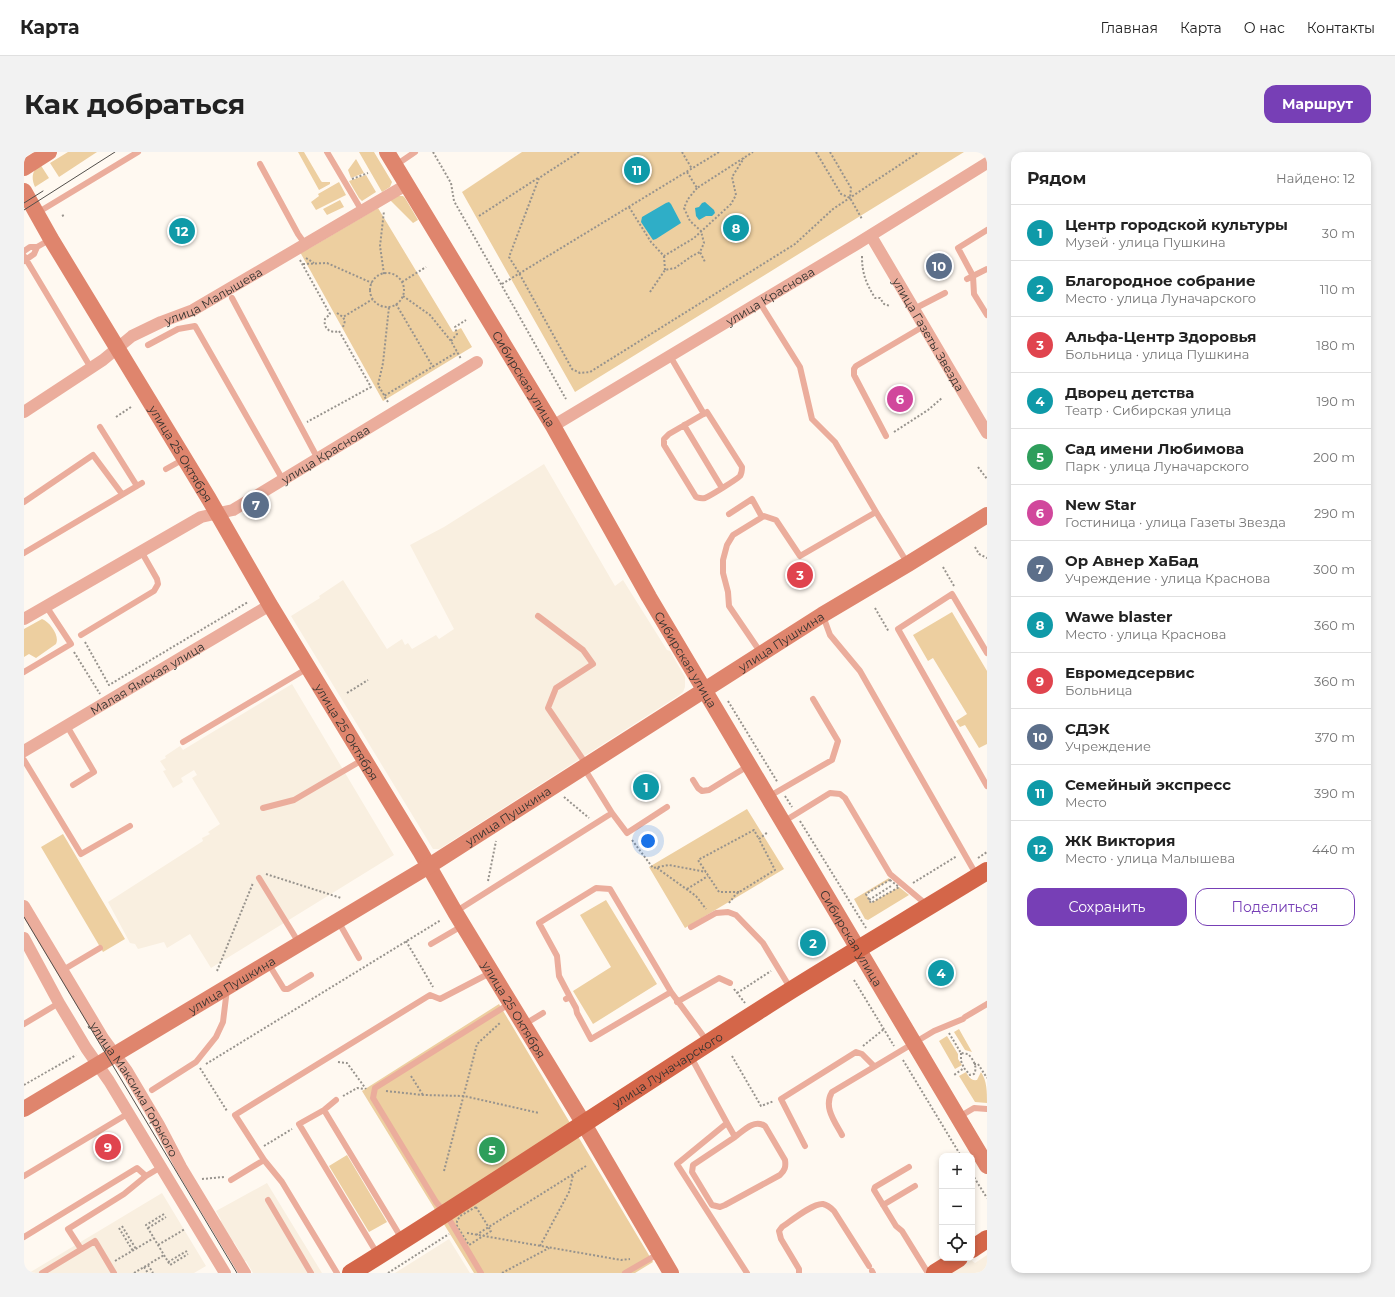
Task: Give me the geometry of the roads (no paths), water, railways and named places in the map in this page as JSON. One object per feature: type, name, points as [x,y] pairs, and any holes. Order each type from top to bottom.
[{"type":"main road","points":[[24,168],[49,152]]},
{"type":"main road","name":"Сибирская улица","points":[[391,159],[552,426],[649,597],[958,1118],[985,1156]]},
{"type":"main road","name":"улица 25 Октября","points":[[24,191],[37,213],[39,244],[118,348],[217,513],[270,605],[584,1124],[671,1273]]},
{"type":"main road","name":"улица Пушкина","points":[[24,1109],[300,945],[429,866],[822,615],[987,515]]},
{"type":"main road","name":"улица Луначарского","points":[[351,1273],[446,1214],[792,990],[982,874]]},
{"type":"main road","points":[[975,1247],[987,1239]]},
{"type":"street","name":"улица Краснова","points":[[552,426],[760,303],[987,163]]},
{"type":"street","name":"улица Малышева","points":[[24,412],[103,360],[132,336],[161,322],[193,310],[406,185]]},
{"type":"street","name":"улица Газеты Звезда","points":[[870,236],[985,427]]},
{"type":"street","name":"улица Краснова","points":[[24,619],[201,517],[233,510],[472,366]]},
{"type":"street","name":"Малая Ямская улица","points":[[24,751],[270,605]]},
{"type":"street","name":"улица Максима Горького","points":[[24,906],[103,1038],[127,1071],[181,1167],[244,1273]]},
{"type":"street","name":"улица Максима Горького","points":[[24,938],[59,1003],[86,1048],[110,1081],[129,1112],[224,1273]]},
{"type":"lane","points":[[37,213],[138,152]]},
{"type":"lane","points":[[327,152],[362,211]]},
{"type":"lane","points":[[391,159],[415,152]]},
{"type":"lane","points":[[260,164],[305,244]]},
{"type":"lane","points":[[987,230],[958,248],[973,276],[974,294],[987,315]]},
{"type":"lane","points":[[24,251],[39,244]]},
{"type":"lane","points":[[39,244],[34,254],[25,259],[91,368]]},
{"type":"lane","points":[[967,279],[987,270]]},
{"type":"lane","points":[[914,310],[945,292]]},
{"type":"lane","points":[[232,298],[318,459]]},
{"type":"lane","points":[[760,303],[800,367],[812,418],[835,442],[908,564]]},
{"type":"lane","points":[[148,345],[178,329],[194,326],[283,480]]},
{"type":"lane","points":[[886,436],[854,375],[854,369],[856,366],[924,326]]},
{"type":"lane","points":[[670,356],[704,414]]},
{"type":"lane","points":[[707,412],[742,467],[742,473],[739,477],[706,498],[700,499],[696,497],[664,445],[664,439],[669,434],[704,414],[707,412]]},
{"type":"lane","points":[[684,425],[722,488]]},
{"type":"lane","points":[[24,552],[139,485],[100,427]]},
{"type":"lane","points":[[24,502],[94,455],[122,494]]},
{"type":"lane","points":[[166,469],[184,458]]},
{"type":"lane","points":[[729,514],[752,499],[762,517]]},
{"type":"lane","points":[[762,654],[728,606],[728,592],[723,574],[723,560],[726,545],[733,535],[764,516],[776,520],[800,556],[876,512]]},
{"type":"lane","points":[[81,635],[154,591],[158,584],[157,579],[141,551]]},
{"type":"lane","points":[[986,783],[898,628],[952,594],[987,653]]},
{"type":"lane","points":[[24,672],[70,644],[46,606]]},
{"type":"lane","points":[[822,615],[830,635],[860,671],[963,852],[982,874]]},
{"type":"lane","points":[[538,616],[583,650],[593,664],[556,688],[548,708],[585,766],[612,813],[627,833],[667,807]]},
{"type":"lane","points":[[182,742],[308,668]]},
{"type":"lane","points":[[768,797],[832,760],[838,741],[813,699]]},
{"type":"lane","points":[[67,726],[94,772],[73,785]]},
{"type":"lane","points":[[263,808],[294,800],[364,759]]},
{"type":"lane","points":[[24,760],[81,854],[130,826]]},
{"type":"lane","points":[[693,780],[702,791],[709,790],[749,765]]},
{"type":"lane","points":[[783,822],[826,795],[835,793],[840,794],[845,798],[890,874],[929,906]]},
{"type":"lane","points":[[431,944],[486,892],[612,813]]},
{"type":"lane","points":[[259,878],[300,945]]},
{"type":"lane","points":[[671,992],[591,1039],[577,1013],[576,1008],[568,998],[559,976],[557,956],[539,923],[596,888],[610,889],[677,1002],[708,1044]]},
{"type":"lane","points":[[691,927],[716,913],[728,912],[736,915],[763,943],[792,990]]},
{"type":"lane","points":[[338,921],[359,958]]},
{"type":"lane","points":[[63,970],[100,948]]},
{"type":"lane","points":[[268,963],[284,989],[288,990],[311,975]]},
{"type":"lane","points":[[337,1273],[282,1182],[264,1160],[235,1115],[430,995],[440,999],[492,972]]},
{"type":"lane","points":[[677,1002],[719,978],[730,983]]},
{"type":"lane","points":[[152,1090],[196,1062],[216,1037],[223,1022],[228,988]]},
{"type":"lane","points":[[24,1024],[59,1003]]},
{"type":"lane","points":[[481,1273],[459,1232],[436,1202],[373,1098],[375,1088],[510,1003]]},
{"type":"lane","points":[[842,1135],[828,1106],[828,1098],[832,1092],[934,1031],[964,1018],[987,1004]]},
{"type":"lane","points":[[524,1025],[543,1013]]},
{"type":"lane","points":[[805,1146],[781,1098],[856,1052],[862,1054],[874,1066]]},
{"type":"lane","points":[[690,1056],[735,1137]]},
{"type":"lane","points":[[336,1100],[324,1110],[299,1124],[378,1256]]},
{"type":"lane","points":[[958,1118],[974,1108],[987,1109]]},
{"type":"lane","points":[[324,1110],[403,1241]]},
{"type":"lane","points":[[24,1176],[129,1112]]},
{"type":"lane","points":[[727,1123],[677,1164],[746,1273]]},
{"type":"lane","points":[[755,1123],[765,1126],[785,1160],[786,1166],[780,1175],[725,1205],[715,1207],[712,1205],[691,1168],[693,1165],[735,1137],[755,1123]]},
{"type":"lane","points":[[231,1180],[264,1160]]},
{"type":"lane","points":[[81,1249],[68,1229],[124,1194],[161,1166]]},
{"type":"lane","points":[[909,1167],[875,1187],[875,1193],[896,1226],[902,1231],[928,1273]]},
{"type":"lane","points":[[24,1237],[137,1168],[146,1176]]},
{"type":"lane","points":[[883,1205],[915,1186]]},
{"type":"lane","points":[[268,1200],[311,1273]]},
{"type":"lane","points":[[800,1273],[781,1239],[779,1231],[782,1227],[816,1205],[823,1204],[834,1211],[872,1270]]},
{"type":"lane","points":[[42,1273],[95,1242],[114,1273]]},
{"type":"lane","points":[[625,1273],[659,1253]]},
{"type":"water","points":[[669,202],[681,223],[653,240],[641,222],[642,217]]},
{"type":"water","points":[[705,202],[714,210],[715,213],[712,216],[706,216],[699,220],[696,216],[695,208],[699,207]]},
{"type":"tram line","points":[[24,210],[115,152]]},
{"type":"tram line","points":[[24,203],[43,191]]},
{"type":"tram line","points":[[24,917],[237,1273]]},
{"type":"place","name":"Семейный экспресс","points":[[637,170]]},
{"type":"place","name":"Wawe blaster","points":[[736,228]]},
{"type":"place","name":"ЖК Виктория","points":[[182,231]]},
{"type":"place","name":"СДЭК","points":[[939,266]]},
{"type":"place","name":"New Star","points":[[900,399]]},
{"type":"place","name":"Ор Авнер ХаБад","points":[[256,505]]},
{"type":"place","name":"Альфа-Центр Здоровья","points":[[800,575]]},
{"type":"place","name":"Центр городской культуры","points":[[646,787]]},
{"type":"place","name":"Благородное собрание","points":[[813,943]]},
{"type":"place","name":"Дворец детства","points":[[941,973]]},
{"type":"place","name":"Евромедсервис","points":[[108,1147]]},
{"type":"place","name":"Сад имени Любимова","points":[[492,1150]]}]
